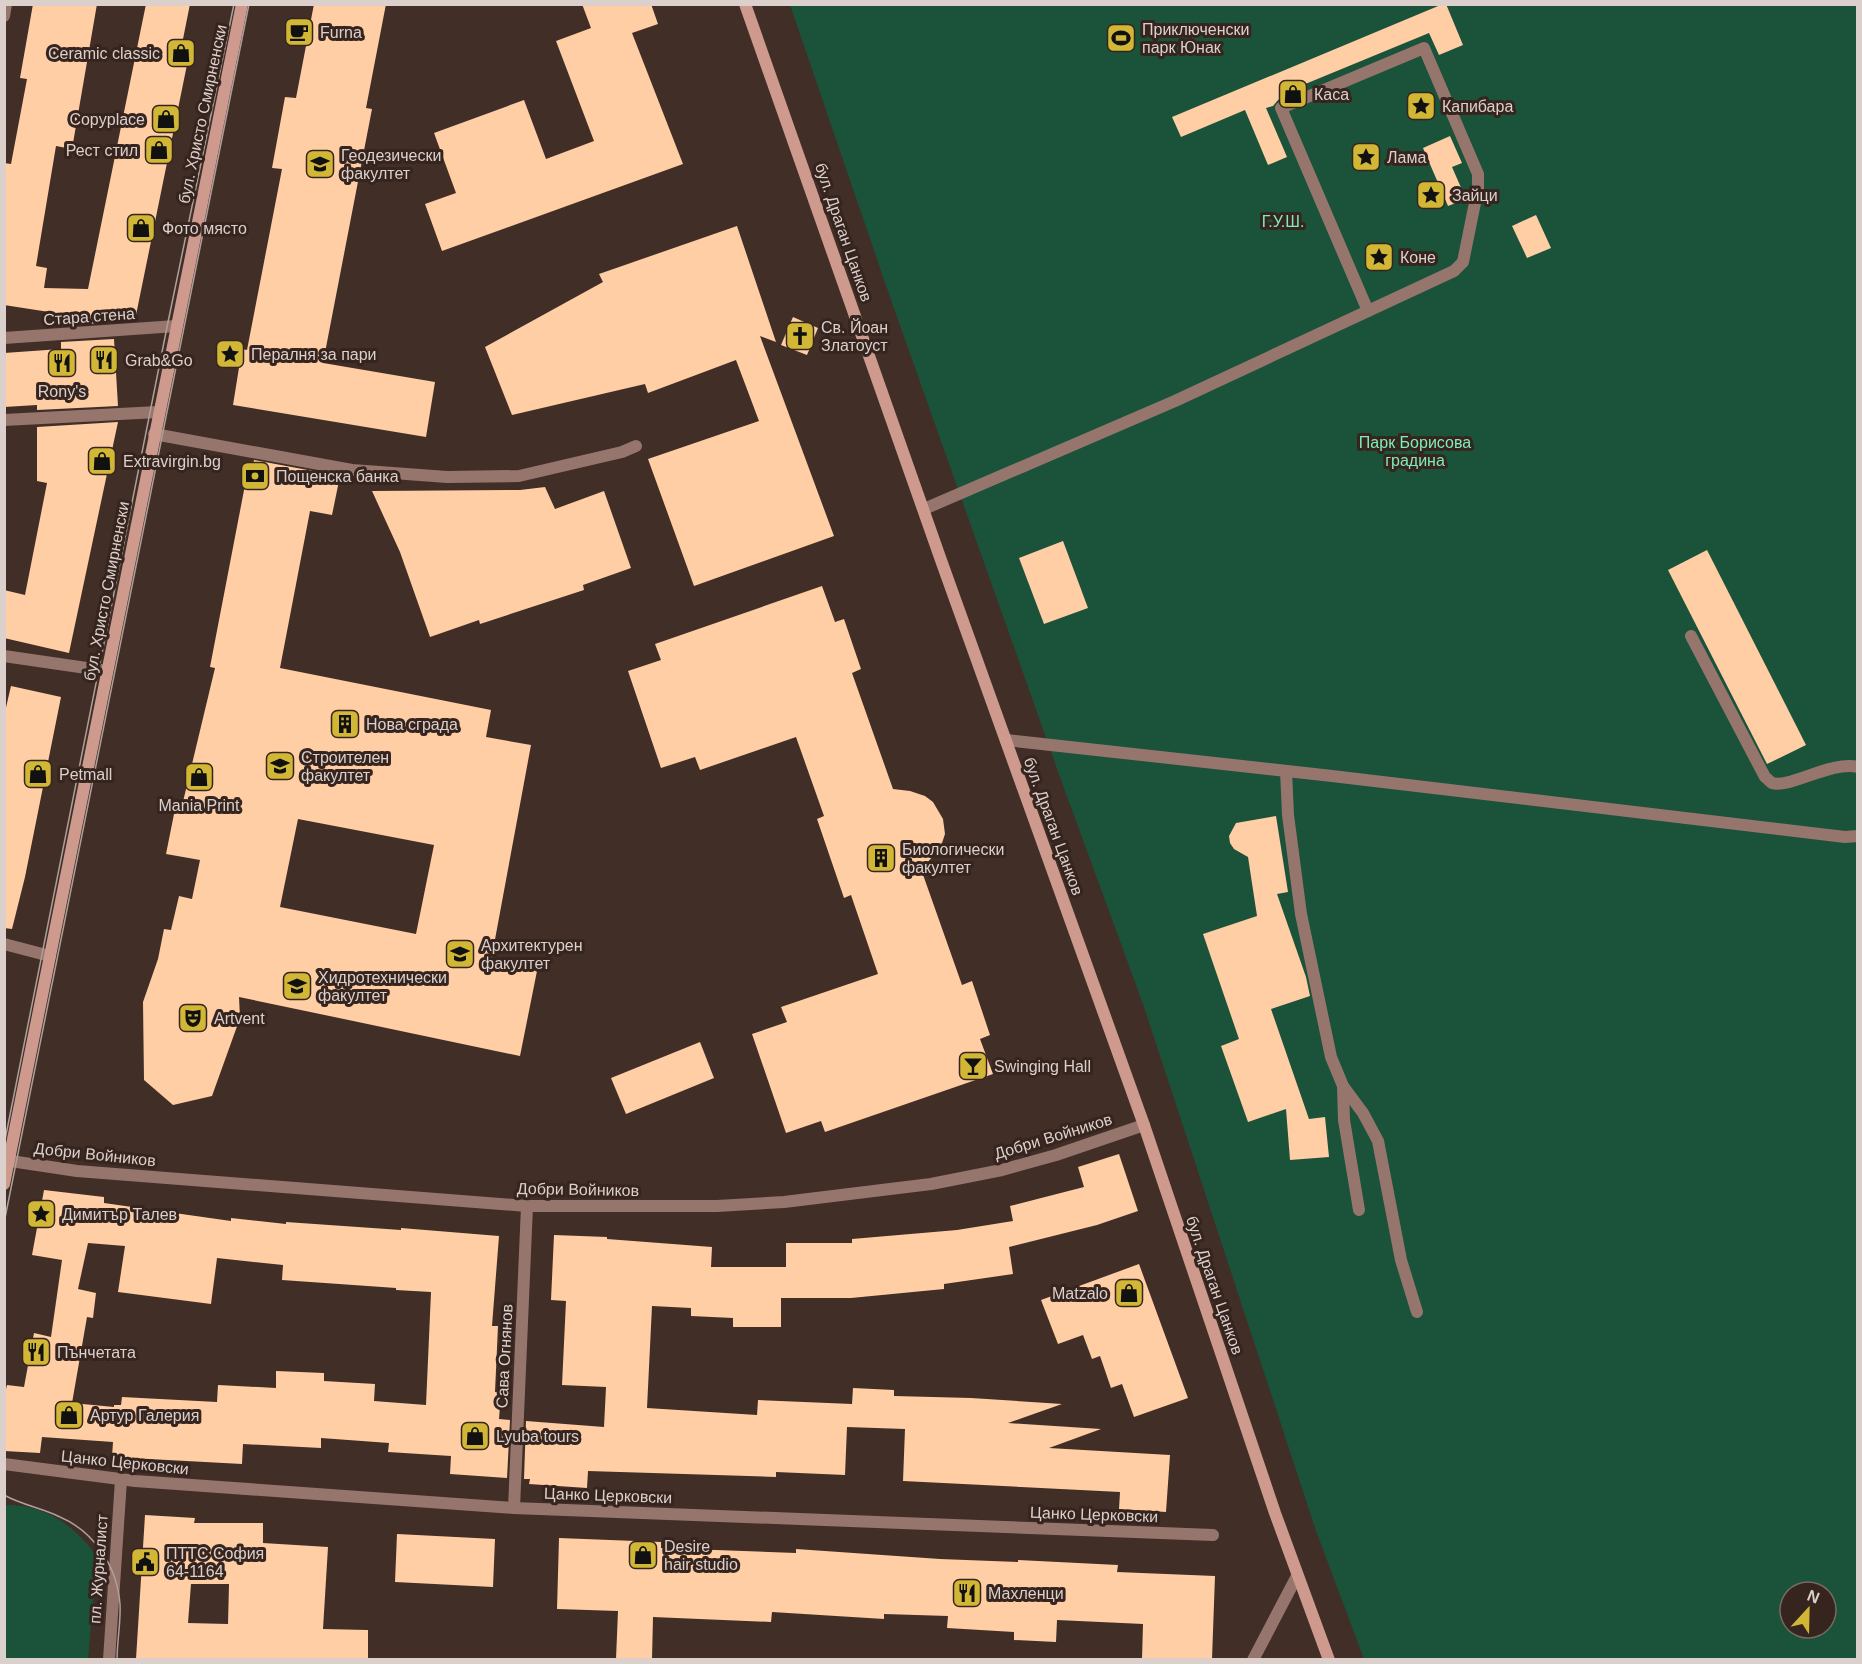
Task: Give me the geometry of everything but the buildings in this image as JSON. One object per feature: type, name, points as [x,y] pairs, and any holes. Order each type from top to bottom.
[{"type":"street","points":[[4,16],[6,4]]},
{"type":"street","name":"бул. Христо Смирненски","points":[[4,1184],[7,1160],[242,4]]},
{"type":"street","name":"бул. Драган Цанков","points":[[745,4],[1144,1125],[1297,1576],[1329,1659]]},
{"type":"street","points":[[924,509],[1175,401],[1454,271],[1463,262],[1478,188],[1478,174],[1424,48],[1281,108],[1368,311]]},
{"type":"street","name":"Стара стена","points":[[4,338],[176,326]]},
{"type":"street","points":[[4,420],[158,412]]},
{"type":"street","points":[[154,434],[352,470],[447,477],[519,476],[622,452],[636,446]]},
{"type":"street","points":[[1691,636],[1765,777],[1771,783],[1781,784],[1832,768],[1851,765],[1857,767]]},
{"type":"street","points":[[4,656],[107,671]]},
{"type":"street","points":[[1006,740],[1845,837],[1857,836]]},
{"type":"street","points":[[1286,771],[1288,815],[1301,914],[1330,1057],[1343,1086],[1364,1113],[1378,1141],[1401,1260],[1417,1312]]},
{"type":"street","points":[[4,944],[50,956]]},
{"type":"street","points":[[1343,1086],[1344,1120],[1359,1210]]},
{"type":"street","name":"Добри Войников","points":[[7,1160],[77,1171],[527,1206],[717,1206],[784,1202],[931,1184],[1002,1170],[1056,1155],[1144,1125]]},
{"type":"street","name":"Сава Огнянов","points":[[514,1508],[527,1206]]},
{"type":"street","name":"Цанко Церковски","points":[[4,1464],[121,1480],[514,1508],[1212,1535]]},
{"type":"street","name":"пл. Журналист","points":[[109,1659],[121,1480]]},
{"type":"street","points":[[1253,1659],[1297,1576]]},
{"type":"green space","name":"Парк Борисова градина","points":[[790,5],[1857,5],[1857,1659],[1364,1659],[1316,1531],[1143,1004],[891,300]]},
{"type":"green space","points":[[5,1505],[19,1505],[45,1512],[69,1526],[97,1557],[88,1659],[5,1659]]},
{"type":"tram line","points":[[4,1145],[167,327],[234,4]]},
{"type":"tram line","points":[[4,1223],[249,4]]},
{"type":"tram line","points":[[4,1495],[73,1524],[94,1541],[102,1552],[114,1577],[120,1604],[117,1660]]},
{"type":"place","name":"Furna","points":[[299,32]]},
{"type":"place","name":"Приключенски парк Юнак","points":[[1121,38]]},
{"type":"place","name":"Ceramic classic","points":[[181,53]]},
{"type":"place","name":"Каса","points":[[1293,94]]},
{"type":"place","name":"Капибара","points":[[1421,106]]},
{"type":"place","name":"Copyplace","points":[[166,119]]},
{"type":"place","name":"Рест стил","points":[[159,150]]},
{"type":"place","name":"Лама","points":[[1366,157]]},
{"type":"place","name":"Геодезически факултет","points":[[320,164]]},
{"type":"place","name":"Зайци","points":[[1431,195]]},
{"type":"place","name":"Фото място","points":[[141,228]]},
{"type":"place","name":"Коне","points":[[1379,257]]},
{"type":"place","name":"Св. Йоан Златоуст","points":[[800,336]]},
{"type":"place","name":"Пералня за пари","points":[[230,354]]},
{"type":"place","name":"Grab&Go","points":[[104,360]]},
{"type":"place","name":"Rony's","points":[[62,363]]},
{"type":"place","name":"Extravirgin.bg","points":[[102,461]]},
{"type":"place","name":"Пощенска банка","points":[[255,476]]},
{"type":"place","name":"Нова сграда","points":[[345,724]]},
{"type":"place","name":"Строителен факултет","points":[[280,766]]},
{"type":"place","name":"Petmall","points":[[38,774]]},
{"type":"place","name":"Mania Print","points":[[199,777]]},
{"type":"place","name":"Биологически факултет","points":[[881,858]]},
{"type":"place","name":"Архитектурен факултет","points":[[460,954]]},
{"type":"place","name":"Хидротехнически факултет","points":[[297,986]]},
{"type":"place","name":"Artvent","points":[[193,1018]]},
{"type":"place","name":"Swinging Hall","points":[[973,1066]]},
{"type":"place","name":"Димитър Талев","points":[[41,1214]]},
{"type":"place","name":"Matzalo","points":[[1129,1293]]},
{"type":"place","name":"Пънчетата","points":[[36,1352]]},
{"type":"place","name":"Артур Галерия","points":[[69,1415]]},
{"type":"place","name":"Lyuba tours","points":[[475,1436]]},
{"type":"place","name":"Desire hair studio","points":[[643,1555]]},
{"type":"place","name":"ПТТС София 64-1164","points":[[145,1562]]},
{"type":"place","name":"Махленци","points":[[967,1593]]},
{"type":"park label","name":"Г.У.Ш.","points":[[1283,221]]}]
